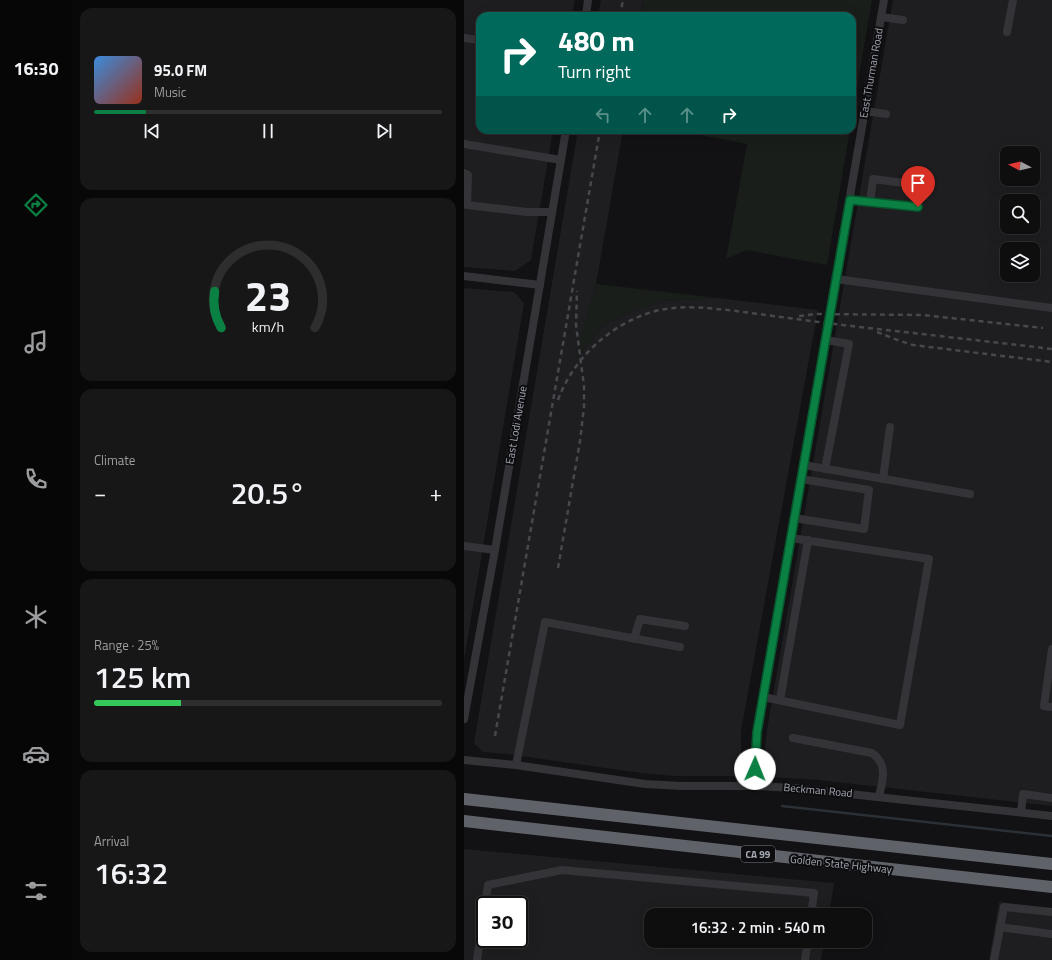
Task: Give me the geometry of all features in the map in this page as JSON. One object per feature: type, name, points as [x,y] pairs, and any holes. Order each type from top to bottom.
[{"type":"highway","name":"Golden State Highway","points":[[464,799],[1052,864]]},
{"type":"highway","name":"Golden State Highway","points":[[464,821],[1052,887]]},
{"type":"street","points":[[586,12],[588,0]]},
{"type":"street","name":"East Thurman Road","points":[[756,786],[755,754],[757,732],[884,0]]},
{"type":"street","points":[[1007,32],[1013,0]]},
{"type":"street","points":[[881,17],[903,20]]},
{"type":"street","points":[[464,38],[476,40]]},
{"type":"street","points":[[865,111],[886,114]]},
{"type":"street","name":"East Lodi Avenue","points":[[464,719],[495,550],[565,134]]},
{"type":"street","points":[[464,144],[561,160]]},
{"type":"street","points":[[464,173],[468,175],[467,205],[527,212],[552,212]]},
{"type":"street","points":[[850,200],[918,207],[920,185],[873,180],[870,202]]},
{"type":"street","points":[[464,276],[540,285]]},
{"type":"street","points":[[836,279],[1052,308]]},
{"type":"street","points":[[825,469],[849,344],[826,340]]},
{"type":"street","points":[[883,479],[890,427]]},
{"type":"street","points":[[804,465],[970,494]]},
{"type":"street","points":[[794,518],[864,529],[869,490],[801,479]]},
{"type":"street","points":[[763,697],[900,725],[929,560],[791,538]]},
{"type":"street","points":[[780,700],[808,540]]},
{"type":"street","points":[[464,546],[495,550]]},
{"type":"street","points":[[634,639],[640,619],[685,626]]},
{"type":"street","points":[[516,765],[545,622],[680,647]]},
{"type":"street","points":[[1052,650],[1044,706],[1052,707]]},
{"type":"street","points":[[793,738],[872,752],[880,761],[884,773],[879,796]]},
{"type":"street","name":"Beckman Road","points":[[464,760],[516,765],[645,784],[756,786],[819,790],[1052,816]]},
{"type":"street","points":[[1021,812],[1023,794],[1052,798]]},
{"type":"street","points":[[486,896],[488,885],[562,870],[814,893],[812,908]]},
{"type":"street","points":[[995,960],[1004,906],[1052,912]]},
{"type":"street","points":[[1000,927],[1052,934]]},
{"type":"street","points":[[477,960],[479,948]]},
{"type":"street","points":[[805,960],[807,948]]},
{"type":"shaded area","points":[[464,0],[575,0],[573,12],[476,12],[476,134],[552,134],[531,260],[515,271],[464,267]]},
{"type":"shaded area","points":[[601,0],[643,0],[641,12],[599,12]]},
{"type":"shaded area","points":[[643,0],[872,0],[856,94],[856,12],[641,12]]},
{"type":"shaded area","points":[[893,0],[1052,0],[1052,806],[818,780],[771,777],[764,768],[765,747]]},
{"type":"shaded area","points":[[577,134],[622,134],[596,284],[576,359],[603,326],[631,312],[662,301],[718,298],[818,310],[741,731],[741,770],[735,776],[674,776],[641,773],[483,752],[474,743]]},
{"type":"shaded area","points":[[695,134],[849,134],[827,265],[746,250],[726,259],[747,144]]},
{"type":"shaded area","points":[[596,284],[718,298],[662,301],[631,312],[603,326],[575,360]]},
{"type":"shaded area","points":[[464,288],[514,292],[524,303],[464,660]]},
{"type":"shaded area","points":[[464,849],[834,883],[830,908],[644,908],[644,948],[823,948],[821,960],[464,960]]},
{"type":"shaded area","points":[[999,902],[1052,908],[1052,960],[989,960]]},
{"type":"waterway","points":[[782,806],[1052,836]]},
{"type":"railway","points":[[621,12],[623,0]]},
{"type":"railway","points":[[495,736],[599,134]]},
{"type":"railway","points":[[558,568],[580,441],[584,407],[584,386],[576,325],[577,291]]},
{"type":"railway","points":[[558,400],[573,371],[594,346],[607,335],[621,325],[636,318],[652,312],[673,308],[694,307],[725,310],[1052,349]]},
{"type":"railway","points":[[799,316],[816,314],[923,315],[1043,328]]},
{"type":"railway","points":[[877,332],[913,345],[1052,362]]},
{"type":"route","points":[[755,769],[757,732],[850,200],[918,207]]}]
